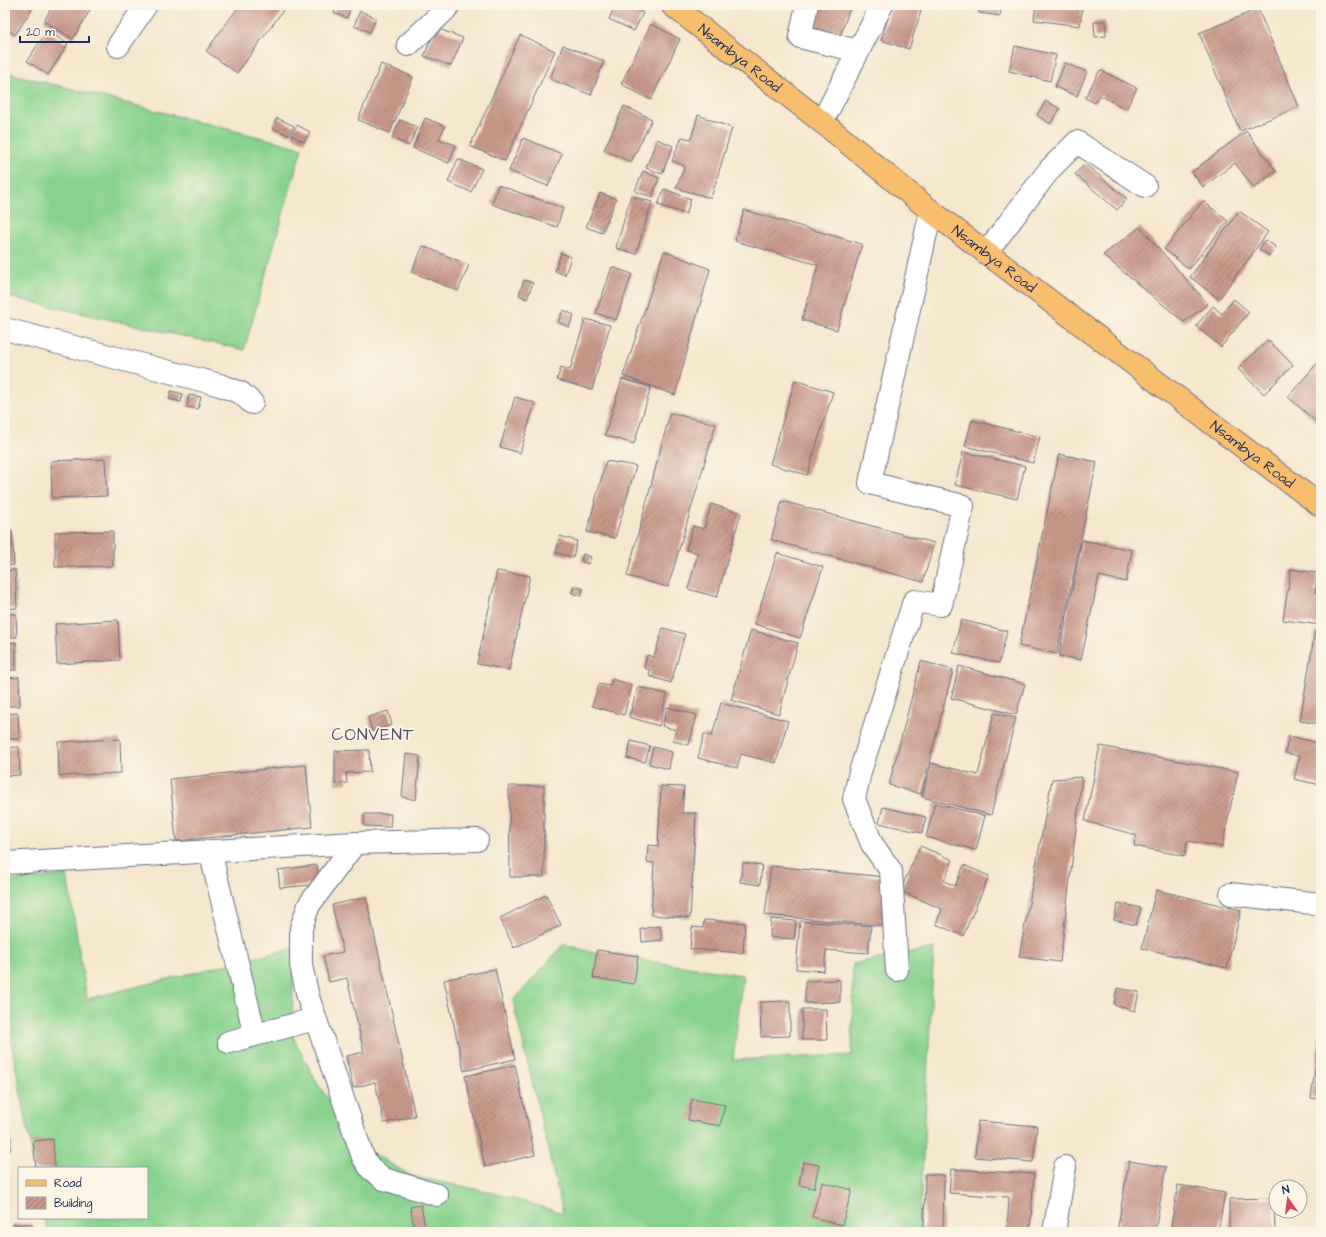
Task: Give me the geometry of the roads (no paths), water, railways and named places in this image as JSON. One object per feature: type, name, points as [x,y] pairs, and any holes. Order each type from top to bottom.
[{"type":"main road","name":"Nsambya Road","points":[[672,5],[822,122],[931,211],[1321,506]]},
{"type":"street","points":[[118,46],[146,5]]},
{"type":"street","points":[[408,44],[449,5]]},
{"type":"street","points":[[807,5],[800,37],[858,51]]},
{"type":"street","points":[[822,122],[882,5]]},
{"type":"street","points":[[986,253],[1050,169],[1078,142],[1144,186]]},
{"type":"street","points":[[897,970],[891,871],[872,844],[854,799],[860,772],[914,600],[941,605],[963,506],[870,483],[931,211]]},
{"type":"street","points":[[5,329],[220,385],[241,393],[252,403]]},
{"type":"street","points":[[5,863],[210,851],[477,840]]},
{"type":"street","points":[[354,844],[309,905],[301,928],[301,965],[308,997],[363,1157],[371,1169],[384,1179],[437,1195]]},
{"type":"street","points":[[210,851],[254,1035]]},
{"type":"street","points":[[1231,894],[1321,904]]},
{"type":"street","points":[[229,1042],[315,1019]]},
{"type":"street","points":[[1054,1232],[1065,1167]]},
{"type":"district","name":"CONVENT","points":[[373,734]]}]
